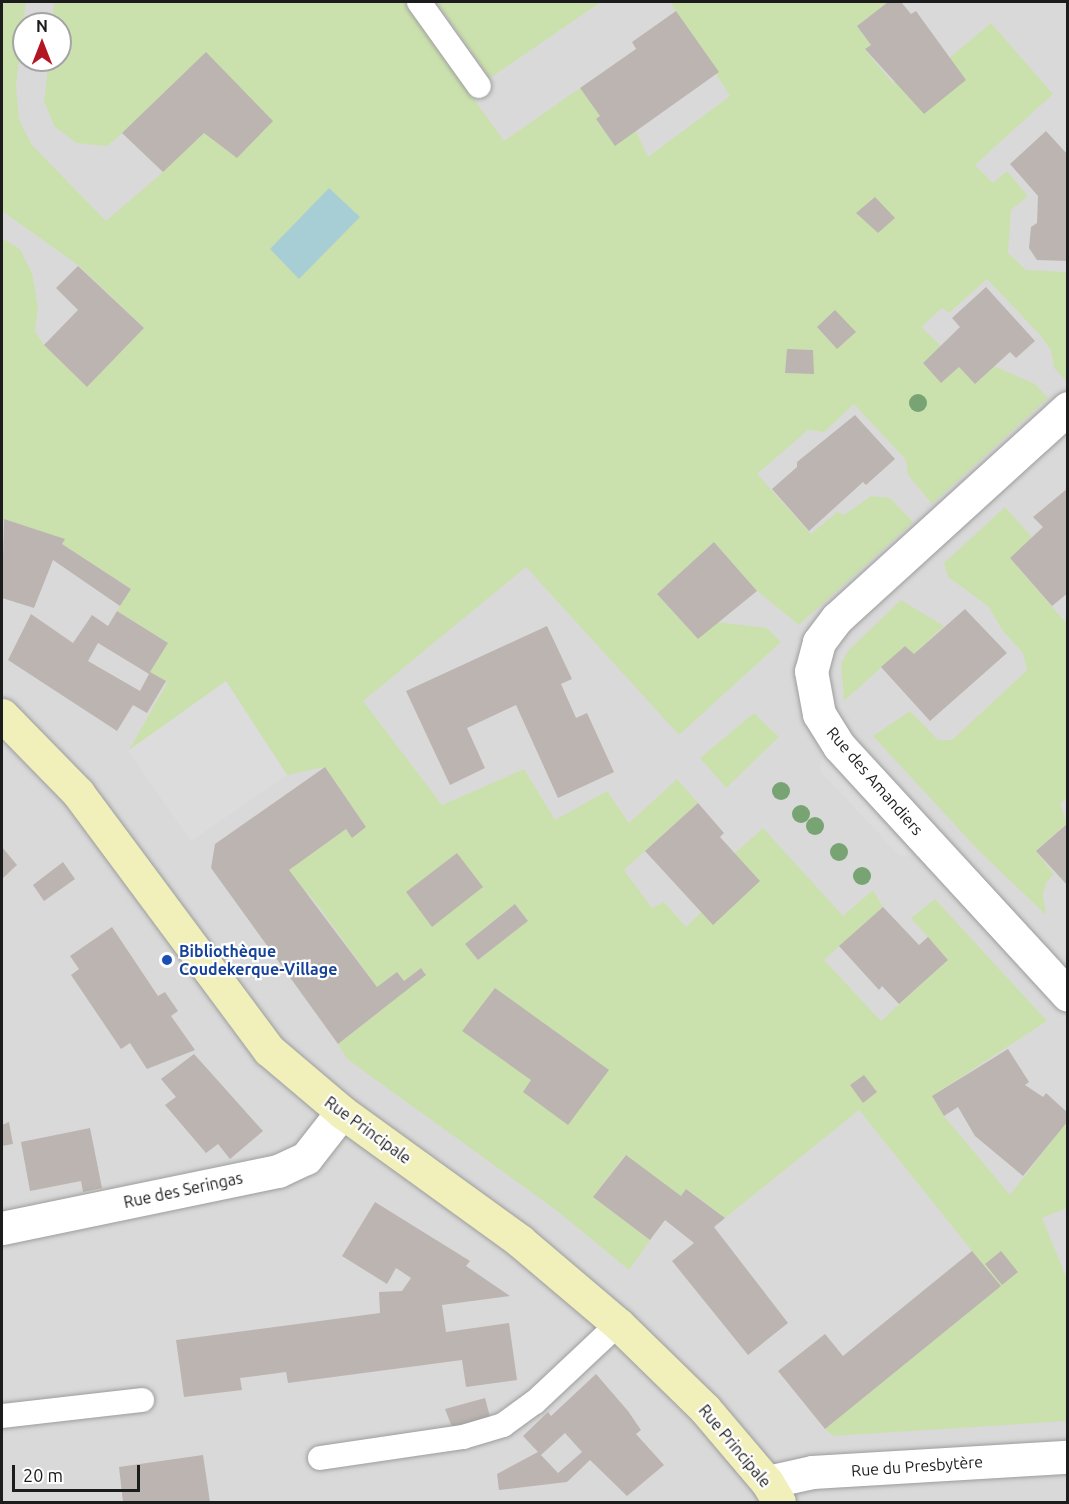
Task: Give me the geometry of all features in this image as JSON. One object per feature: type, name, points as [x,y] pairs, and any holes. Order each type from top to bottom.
[{"type":"street","name":"Rue des Amandiers","points":[[1068,408],[837,618],[819,642],[811,671],[819,714],[840,746],[1068,995]]},
{"type":"street","name":"Rue Principale","points":[[2,715],[78,793],[269,1050],[342,1112],[520,1241],[618,1324],[698,1402],[773,1492]]},
{"type":"street","name":"Rue des Seringas","points":[[2,1228],[278,1171],[306,1158],[342,1112]]},
{"type":"street","name":"Rue du Presbytère","points":[[773,1492],[812,1472],[1068,1457]]},
{"type":"lane","points":[[419,2],[479,86]]},
{"type":"lane","points":[[320,1458],[484,1433],[520,1414],[618,1324]]},
{"type":"lane","points":[[2,1416],[142,1400]]},
{"type":"shaded area","points":[[2,2],[1067,2],[1067,1502],[2,1502]]},
{"type":"shaded area","points":[[226,681],[287,775],[191,841],[128,751]]},
{"type":"shaded area","points":[[822,753],[912,855],[900,856],[820,771]]},
{"type":"green space","points":[[2,2],[26,2],[25,12],[12,12],[12,72],[18,72],[16,85],[19,119],[32,145],[106,221],[163,172],[123,133],[107,146],[76,143],[54,126],[44,101],[48,72],[72,72],[72,12],[53,12],[54,2],[404,2],[504,141],[580,88],[600,116],[596,120],[615,145],[636,131],[648,157],[730,96],[670,2],[888,2],[857,26],[871,45],[865,50],[893,83],[948,59],[991,23],[1053,94],[975,165],[993,183],[1007,171],[1028,196],[1011,210],[1008,253],[1026,270],[1067,272],[1067,382],[1054,368],[1051,350],[1040,335],[987,279],[949,313],[942,308],[921,327],[941,346],[923,363],[941,383],[959,367],[975,384],[994,366],[1035,384],[1048,398],[932,504],[908,475],[906,460],[854,404],[824,432],[808,430],[757,474],[811,534],[837,512],[844,515],[871,496],[890,498],[913,522],[799,625],[757,591],[714,542],[657,594],[698,639],[717,622],[767,628],[781,642],[679,735],[526,567],[363,701],[442,805],[524,769],[555,820],[607,791],[629,823],[677,779],[698,803],[624,870],[652,908],[664,902],[686,927],[701,912],[713,924],[735,853],[763,828],[843,916],[873,890],[883,907],[824,960],[881,1021],[948,960],[911,918],[935,899],[1047,1021],[932,1096],[944,1116],[1010,1195],[1067,1121],[1067,1208],[1042,1218],[1067,1279],[1067,1421],[833,1436],[825,1429],[1000,1286],[859,1110],[725,1218],[687,1189],[681,1196],[625,1155],[593,1197],[650,1240],[629,1270],[556,1210],[347,1059],[338,1044],[426,974],[421,968],[404,981],[377,987],[316,903],[286,870],[346,829],[352,837],[366,827],[325,767],[287,775],[226,682],[129,750],[167,683],[150,672],[168,643],[117,611],[131,589],[62,544],[64,539],[4,519],[2,527],[2,238],[20,249],[32,273],[38,307],[35,331],[44,345],[87,387],[144,328],[78,265],[2,211]],"holes":[[[515,904],[528,921],[478,960],[465,944]]]},
{"type":"green space","points":[[436,2],[601,2],[490,78]]},
{"type":"green space","points":[[1005,507],[1032,537],[1010,558],[1067,624],[1068,796],[1060,804],[1067,823],[1036,851],[1054,874],[1046,883],[1043,895],[1046,915],[979,851],[873,736],[910,711],[938,740],[952,740],[1027,670],[1023,653],[1003,631],[988,606],[948,577],[944,563]]},
{"type":"green space","points":[[901,600],[944,626],[914,654],[905,646],[844,701],[841,664],[848,651]]},
{"type":"green space","points":[[754,713],[779,737],[726,788],[700,758]]},
{"type":"water","points":[[329,188],[360,217],[299,279],[270,249]]},
{"type":"building","points":[[888,2],[901,2],[911,14],[916,11],[966,80],[924,114],[865,49],[871,45],[857,26]]},
{"type":"building","points":[[676,11],[719,72],[615,146],[596,119],[600,116],[580,88],[636,49],[632,42]]},
{"type":"building","points":[[206,52],[273,121],[237,158],[204,133],[163,172],[122,133]]},
{"type":"building","points":[[1046,131],[1068,155],[1068,261],[1037,260],[1029,248],[1031,227],[1037,223],[1038,196],[1010,164]]},
{"type":"building","points":[[875,197],[895,218],[878,233],[856,213]]},
{"type":"building","points":[[78,266],[144,328],[87,387],[44,345],[78,310],[56,288]]},
{"type":"building","points":[[986,287],[1035,341],[1016,358],[1010,352],[975,384],[959,367],[941,383],[923,363],[960,327],[952,318]]},
{"type":"building","points":[[835,310],[856,332],[837,349],[817,327]]},
{"type":"building","points":[[787,349],[813,350],[814,374],[785,373]]},
{"type":"building","points":[[855,415],[895,459],[866,485],[863,482],[809,531],[772,489],[797,467],[797,462]]},
{"type":"building","points":[[1068,488],[1068,593],[1052,606],[1010,558],[1043,527],[1033,517]]},
{"type":"building","points":[[4,519],[65,539],[62,544],[131,589],[120,606],[53,560],[34,608],[2,598]]},
{"type":"building","points":[[714,542],[757,591],[698,639],[657,594]]},
{"type":"building","points":[[965,609],[1007,653],[930,721],[881,667],[905,646],[914,654]]},
{"type":"building","points":[[117,611],[168,643],[150,672],[166,681],[147,713],[133,705],[117,731],[8,660],[31,614],[73,643],[92,615],[108,626]],"holes":[[[98,643],[149,674],[140,691],[88,661]]]},
{"type":"building","points":[[547,626],[572,679],[561,684],[576,718],[587,713],[614,772],[558,798],[516,705],[467,728],[485,768],[450,785],[406,691]]},
{"type":"building","points":[[325,767],[366,827],[352,838],[346,829],[289,870],[377,987],[397,972],[404,981],[421,968],[426,975],[338,1044],[211,868],[215,844]]},
{"type":"building","points":[[698,803],[724,833],[720,837],[760,881],[713,925],[645,851]]},
{"type":"building","points":[[1068,823],[1068,886],[1036,851]]},
{"type":"building","points":[[2,847],[17,865],[2,879]]},
{"type":"building","points":[[457,853],[483,887],[432,927],[406,892]]},
{"type":"building","points":[[63,862],[75,879],[44,901],[33,885]]},
{"type":"building","points":[[515,904],[528,921],[478,960],[465,944]]},
{"type":"building","points":[[883,907],[919,945],[928,937],[948,960],[899,1004],[882,986],[879,990],[839,946]]},
{"type":"building","points":[[112,927],[158,996],[165,992],[178,1011],[171,1016],[195,1050],[147,1069],[130,1043],[121,1049],[71,975],[79,969],[70,956]]},
{"type":"building","points":[[495,988],[609,1070],[568,1125],[523,1092],[531,1080],[462,1031]]},
{"type":"building","points":[[1008,1049],[1029,1082],[1025,1085],[1043,1097],[1046,1093],[1068,1113],[1068,1121],[1023,1176],[975,1136],[958,1107],[944,1116],[932,1096]]},
{"type":"building","points":[[194,1054],[263,1131],[230,1159],[218,1144],[206,1153],[165,1105],[176,1097],[161,1079]]},
{"type":"building","points":[[864,1075],[877,1092],[863,1103],[850,1085]]},
{"type":"building","points":[[9,1122],[13,1144],[2,1146],[2,1125]]},
{"type":"building","points":[[90,1128],[102,1188],[83,1192],[81,1181],[30,1191],[21,1142]]},
{"type":"building","points":[[626,1155],[681,1196],[686,1189],[725,1218],[714,1227],[788,1323],[748,1355],[672,1261],[694,1243],[665,1220],[650,1240],[593,1197]]},
{"type":"building","points":[[375,1202],[470,1261],[466,1266],[510,1296],[442,1305],[446,1332],[509,1323],[517,1380],[466,1387],[462,1360],[288,1383],[286,1372],[240,1378],[242,1390],[184,1397],[176,1340],[380,1313],[379,1292],[402,1291],[411,1278],[396,1268],[387,1284],[342,1256]]},
{"type":"building","points":[[972,1251],[1001,1286],[825,1429],[778,1371],[825,1334],[843,1356]]},
{"type":"building","points":[[1001,1251],[1018,1272],[1002,1285],[985,1264]]},
{"type":"building","points":[[596,1374],[641,1430],[636,1434],[664,1465],[627,1496],[590,1460],[567,1482],[499,1490],[497,1474],[538,1452],[523,1436],[548,1412],[551,1416]],"holes":[[[565,1433],[582,1452],[558,1473],[541,1455]]]},
{"type":"building","points":[[485,1398],[490,1417],[452,1427],[445,1409]]},
{"type":"building","points":[[203,1455],[210,1502],[123,1502],[119,1467]]},
{"type":"place","name":"Bibliothèque Coudekerque-Village","points":[[167,960]]}]
